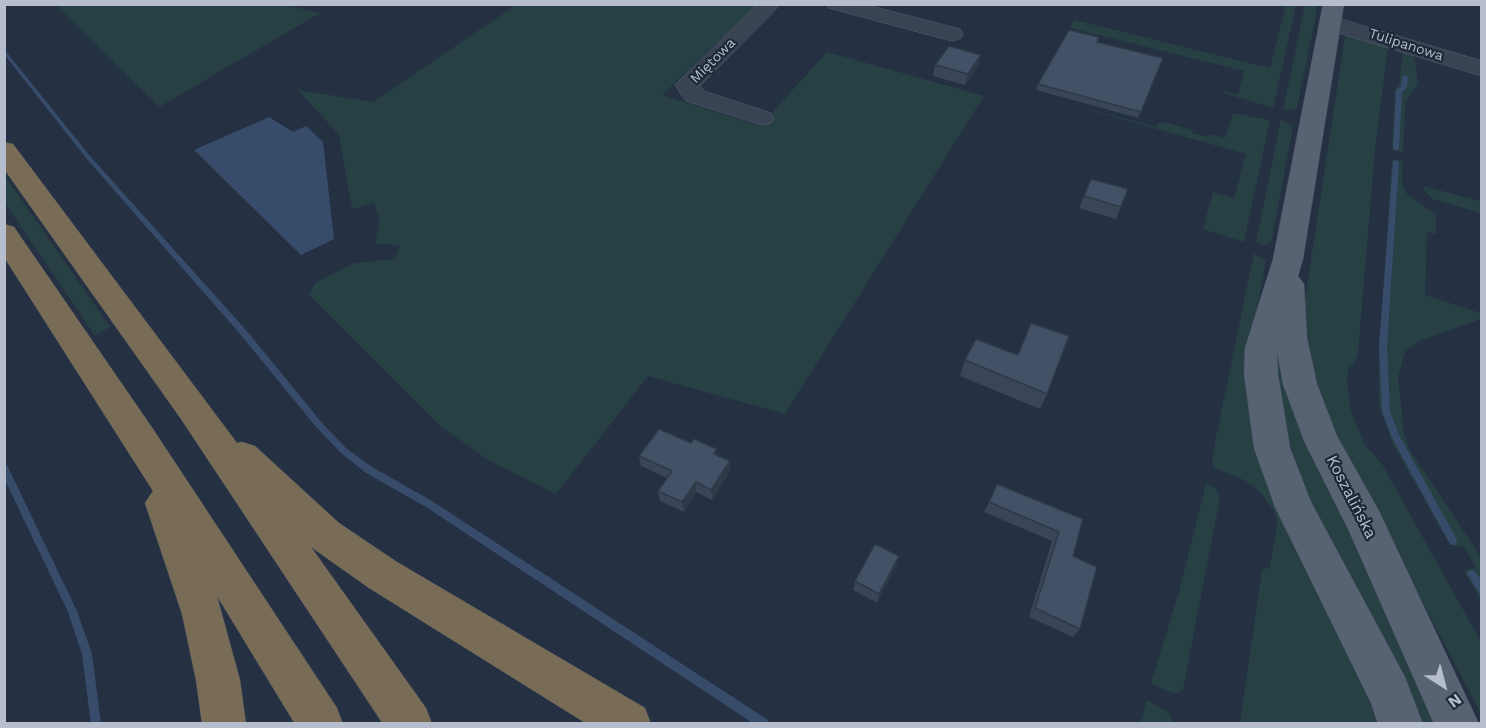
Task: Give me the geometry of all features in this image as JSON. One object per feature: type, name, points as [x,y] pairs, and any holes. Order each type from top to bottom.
[{"type":"highway","points":[[4,150],[193,409],[410,723]]},
{"type":"highway","points":[[4,234],[140,439],[321,723]]},
{"type":"highway","points":[[193,409],[325,535],[383,575],[629,723]]},
{"type":"highway","points":[[140,439],[203,614],[218,680],[224,723]]},
{"type":"main road","name":"Koszalińska","points":[[1332,14],[1288,259],[1262,348],[1263,394],[1272,448],[1294,507],[1384,683],[1401,723]]},
{"type":"main road","name":"Koszalińska","points":[[1288,259],[1291,338],[1300,384],[1308,408],[1322,441],[1365,523],[1457,723]]},
{"type":"street","name":"Miętowa","points":[[762,118],[694,96],[687,84],[771,4]]},
{"type":"street","points":[[836,4],[952,34]]},
{"type":"street","name":"Tulipanowa","points":[[1332,14],[1482,69]]},
{"type":"green space","points":[[758,4],[662,95],[760,126],[827,52],[984,96],[785,414],[648,376],[556,494],[490,461],[440,426],[309,295],[315,283],[355,263],[395,259],[400,245],[375,244],[380,221],[374,203],[352,209],[339,135],[298,90],[373,102],[516,5]]},
{"type":"green space","points":[[56,5],[285,5],[320,13],[159,107]]},
{"type":"green space","points":[[1286,5],[1296,5],[1273,108],[1224,93],[1224,91],[1238,95],[1244,71],[1070,28],[1074,20],[1270,68]]},
{"type":"green space","points":[[1305,5],[1315,5],[1317,10],[1297,109],[1287,111],[1283,110]]},
{"type":"green space","points":[[1348,33],[1388,47],[1375,150],[1358,353],[1355,362],[1349,368],[1347,381],[1351,411],[1365,445],[1382,464],[1481,642],[1481,714],[1343,450],[1315,379],[1307,344],[1304,307],[1345,36]]},
{"type":"green space","points":[[1403,52],[1414,55],[1418,84],[1405,103],[1403,153],[1392,149],[1395,89],[1399,86]]},
{"type":"green space","points":[[1033,94],[1156,127],[1158,123],[1163,124],[1164,122],[1209,137],[1210,134],[1225,138],[1233,113],[1270,120],[1244,242],[1203,229],[1213,192],[1234,198],[1246,154]]},
{"type":"green space","points":[[1281,119],[1293,127],[1272,238],[1271,242],[1265,245],[1256,242]]},
{"type":"green space","points":[[1392,159],[1403,161],[1402,180],[1406,193],[1436,215],[1436,234],[1427,232],[1425,295],[1481,313],[1481,319],[1419,341],[1405,351],[1398,377],[1404,434],[1409,449],[1481,557],[1481,600],[1464,570],[1476,568],[1464,547],[1450,545],[1392,442],[1379,405],[1379,361]]},
{"type":"green space","points":[[5,176],[110,327],[95,336],[5,203]]},
{"type":"green space","points":[[1423,186],[1481,201],[1481,213],[1433,199],[1425,192]]},
{"type":"green space","points":[[1254,253],[1266,261],[1253,331],[1253,350],[1380,723],[1240,723],[1262,570],[1270,567],[1277,525],[1275,512],[1261,493],[1242,479],[1214,468],[1212,462]]},
{"type":"green space","points":[[1274,350],[1278,350],[1437,723],[1422,723],[1292,479]]},
{"type":"green space","points":[[1206,483],[1216,489],[1220,498],[1183,689],[1172,693],[1151,683],[1179,591]]},
{"type":"green space","points":[[1147,700],[1166,711],[1175,723],[1141,723]]},
{"type":"water","points":[[269,117],[293,132],[306,126],[323,142],[334,239],[301,255],[194,150]]},
{"type":"building","points":[[1069,30],[1099,37],[1097,42],[1163,58],[1141,112],[1038,84]]},
{"type":"building","points":[[949,46],[981,55],[968,74],[935,65]]},
{"type":"building","points":[[1091,179],[1128,189],[1121,207],[1084,196]]},
{"type":"building","points":[[1031,323],[1069,336],[1047,394],[965,360],[976,339],[1018,355]]},
{"type":"building","points":[[659,429],[691,443],[694,439],[717,449],[714,454],[730,461],[711,490],[696,482],[682,502],[658,491],[672,471],[639,456]]},
{"type":"building","points":[[997,484],[1083,519],[1073,556],[1097,567],[1080,629],[1035,608],[1059,532],[989,502]]},
{"type":"building","points":[[875,544],[899,556],[879,594],[855,581]]},
{"type":"waterway","points":[[4,50],[88,157],[243,332],[320,426],[343,450],[369,470],[429,504],[764,724]]},
{"type":"waterway","points":[[1396,149],[1399,91],[1404,87],[1405,77]]},
{"type":"waterway","points":[[1396,162],[1383,346],[1386,411],[1395,436],[1453,541]]},
{"type":"waterway","points":[[4,468],[72,611],[87,654],[96,724]]},
{"type":"waterway","points":[[1472,574],[1482,590]]}]
